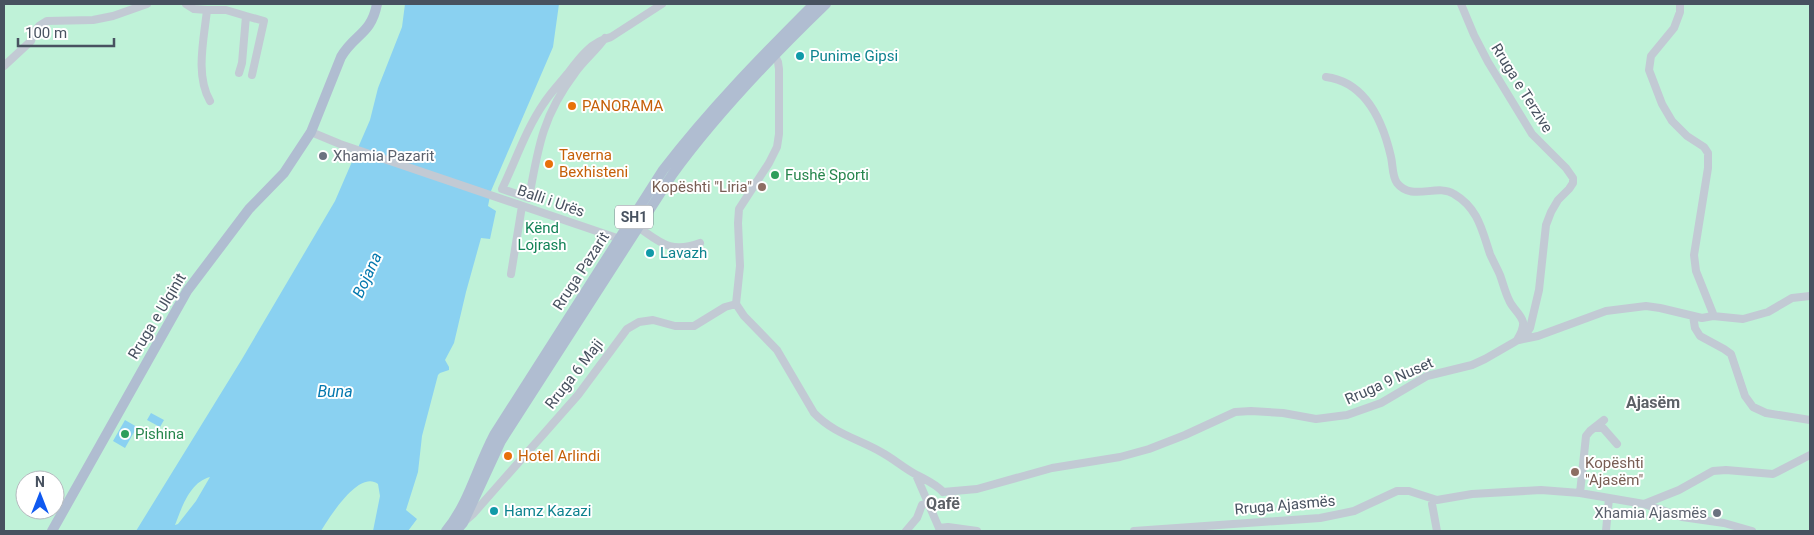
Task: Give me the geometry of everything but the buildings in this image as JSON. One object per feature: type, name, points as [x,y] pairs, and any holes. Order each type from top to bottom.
[{"type":"main road","name":"Rruga e Ulqinit","points":[[52,531],[187,291],[249,209],[284,173],[311,132],[340,57],[369,27],[377,4]]},
{"type":"main road","name":"Rruga Pazarit","points":[[446,531],[459,513],[485,453],[511,409],[663,170],[687,138],[730,88],[814,4]]},
{"type":"main road","name":"Rruga Pazarit","points":[[459,527],[496,448],[688,152],[728,104],[826,4]]},
{"type":"street","points":[[4,66],[31,41],[34,32],[39,26],[47,21],[93,20],[113,16],[146,4]]},
{"type":"street","points":[[186,4],[194,9],[226,10],[264,21],[252,75]]},
{"type":"street","points":[[605,38],[584,61],[555,103],[538,144],[529,198],[502,189],[527,134],[544,103],[585,52],[591,46],[605,38],[611,36],[662,4]]},
{"type":"street","name":"Rruga e Terzive","points":[[1461,4],[1488,62],[1532,134],[1566,168],[1573,178],[1573,183],[1569,190],[1558,200],[1550,212],[1546,226],[1539,290],[1534,313],[1530,328],[1525,336],[1518,340]]},
{"type":"street","points":[[1680,4],[1680,12],[1674,28],[1652,56],[1649,70],[1662,104],[1672,121],[1687,136],[1704,146],[1708,153],[1708,168],[1694,255],[1696,271],[1714,316]]},
{"type":"street","points":[[206,10],[201,71],[205,92],[210,101]]},
{"type":"street","points":[[239,73],[242,63],[246,16]]},
{"type":"street","points":[[775,56],[780,69],[778,141],[775,153],[739,209],[740,266],[736,304],[744,316],[777,350],[819,419],[837,431],[880,451],[916,475],[928,480],[943,492],[927,503],[906,531]]},
{"type":"street","points":[[1326,78],[1345,82],[1359,92],[1367,101],[1384,135],[1394,178],[1398,184],[1406,190],[1416,192],[1441,190],[1450,192],[1463,200],[1474,213],[1485,232],[1490,254],[1510,302],[1523,321],[1523,328],[1518,340]]},
{"type":"street","name":"Balli i Urës","points":[[311,132],[340,144],[620,239]]},
{"type":"street","points":[[512,274],[522,206]]},
{"type":"street","points":[[638,227],[667,247],[693,246],[700,243]]},
{"type":"street","points":[[1518,340],[1538,336],[1597,314],[1630,308],[1646,306],[1702,318],[1714,316],[1743,319],[1768,312],[1792,298],[1810,296]]},
{"type":"street","name":"Rruga 6 Maji","points":[[459,527],[473,514],[578,395],[627,329],[639,322],[653,320],[675,326],[694,326],[725,308],[736,304]]},
{"type":"street","points":[[1693,316],[1695,328],[1700,336],[1731,354],[1745,396],[1754,407],[1766,412],[1810,420]]},
{"type":"street","name":"Rruga 9 Nuset","points":[[943,492],[977,489],[1052,468],[1120,457],[1185,435],[1235,412],[1250,411],[1316,419],[1348,415],[1381,403],[1427,376],[1478,363],[1518,340]]},
{"type":"street","points":[[1580,493],[1584,442],[1586,436],[1604,420]]},
{"type":"street","points":[[1595,428],[1603,428],[1617,444]]},
{"type":"street","points":[[1644,504],[1679,490],[1713,471],[1726,470],[1773,474],[1810,455]]},
{"type":"street","points":[[916,475],[937,530],[948,527],[977,531]]},
{"type":"street","name":"Rruga Ajasmës","points":[[1134,531],[1320,518],[1354,511],[1397,491],[1409,491],[1433,499],[1472,494],[1541,490],[1580,493],[1644,504],[1682,517],[1724,523],[1749,531]]},
{"type":"street","points":[[1606,531],[1609,498]]},
{"type":"street","points":[[1433,499],[1433,514],[1437,531]]},
{"type":"green space","name":"Kënd Lojrash","points":[[4,4],[1810,4],[1810,531],[4,531]]},
{"type":"water","name":"Buna","points":[[405,4],[559,4],[553,47],[491,191],[488,206],[496,211],[490,239],[481,238],[454,343],[445,360],[449,370],[438,375],[422,436],[418,472],[406,510],[417,519],[408,531],[373,531],[380,496],[378,484],[370,481],[362,483],[345,497],[321,531],[136,531],[242,359],[335,201],[370,120],[378,88],[402,27]],"holes":[[[210,477],[196,501],[178,524],[175,525],[184,503],[192,490],[197,484]]]},
{"type":"water","name":"Pishina","points":[[151,413],[164,420],[160,427],[147,420]]},
{"type":"water","name":"Pishina","points":[[125,420],[137,427],[125,448],[113,441]]},
{"type":"place","name":"Punime Gipsi","points":[[800,56]]},
{"type":"place","name":"PANORAMA","points":[[572,106]]},
{"type":"place","name":"Xhamia Pazarit","points":[[323,156]]},
{"type":"place","name":"Taverna Bexhisteni","points":[[549,164]]},
{"type":"place","name":"Fushë Sporti","points":[[775,175]]},
{"type":"place","name":"Kopështi \"Liria\"","points":[[762,187]]},
{"type":"place","name":"Lavazh","points":[[650,253]]},
{"type":"place","name":"Pishina","points":[[125,434]]},
{"type":"place","name":"Hotel Arlindi","points":[[508,456]]},
{"type":"place","name":"Kopështi \"Ajasëm\"","points":[[1575,472]]},
{"type":"place","name":"Hamz Kazazi","points":[[494,511]]},
{"type":"place","name":"Xhamia Ajasmës","points":[[1717,513]]},
{"type":"district","name":"Ajasëm","points":[[1653,402]]},
{"type":"district","name":"Qafë","points":[[943,503]]},
{"type":"water label","name":"Bojana","points":[[367,275]]}]
